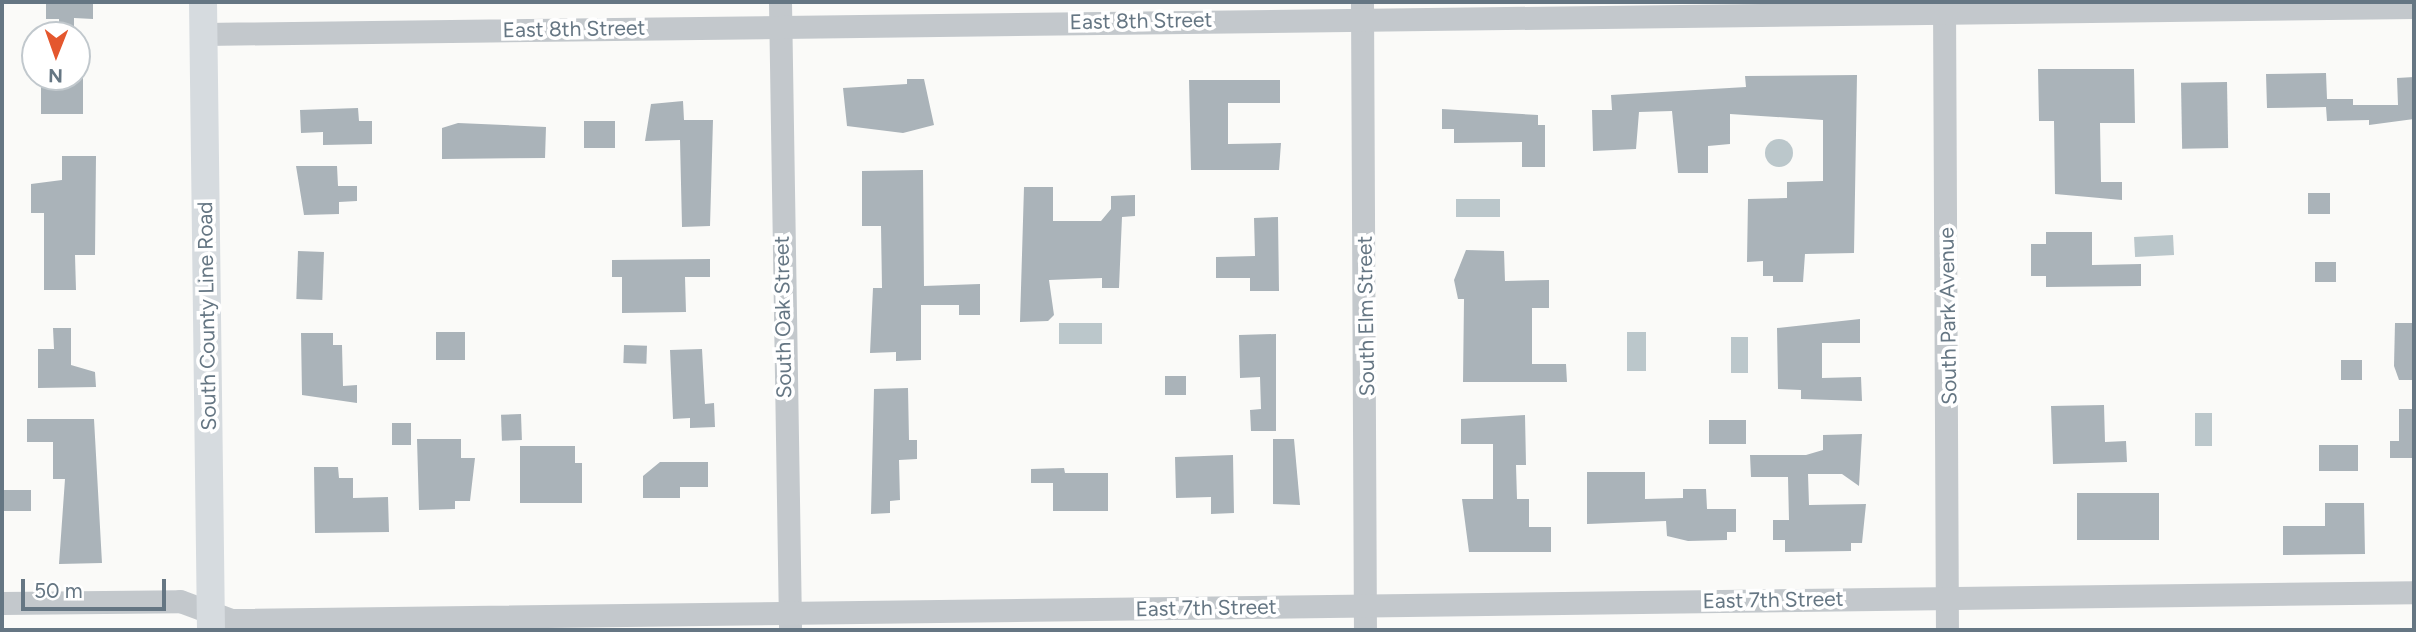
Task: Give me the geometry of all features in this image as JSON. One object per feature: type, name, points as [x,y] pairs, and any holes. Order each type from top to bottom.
[{"type":"main road","name":"South County Line Road","points":[[203,2],[211,620]]},
{"type":"street","name":"South Oak Street","points":[[780,2],[788,623]]},
{"type":"street","name":"South Park Avenue","points":[[1944,7],[1947,630]]},
{"type":"street","name":"East 8th Street","points":[[204,34],[780,26],[1362,10],[2414,7]]},
{"type":"street","name":"South Elm Street","points":[[1362,10],[1365,630]]},
{"type":"street","name":"East 7th Street","points":[[2,603],[180,601],[211,620],[788,623],[1366,605],[2414,592]]},
{"type":"shaded area","points":[[1779,139],[1789,143],[1793,153],[1789,163],[1779,167],[1769,163],[1765,153],[1769,143]]},
{"type":"shaded area","points":[[1456,199],[1500,199],[1500,217],[1456,217]]},
{"type":"shaded area","points":[[2173,235],[2174,255],[2135,257],[2134,237]]},
{"type":"shaded area","points":[[1059,323],[1102,323],[1102,344],[1059,344]]},
{"type":"shaded area","points":[[1627,332],[1646,332],[1646,371],[1627,371]]},
{"type":"shaded area","points":[[1731,337],[1748,337],[1748,373],[1731,373]]},
{"type":"shaded area","points":[[2195,413],[2212,413],[2212,446],[2195,446]]},
{"type":"building","points":[[46,2],[93,2],[93,19],[46,19]]},
{"type":"building","points":[[2038,69],[2134,69],[2135,123],[2100,123],[2101,182],[2122,182],[2122,200],[2055,194],[2054,121],[2039,121]]},
{"type":"building","points":[[2326,73],[2327,99],[2353,99],[2353,105],[2398,105],[2397,78],[2414,77],[2414,119],[2369,125],[2369,120],[2327,121],[2326,107],[2267,108],[2266,74]]},
{"type":"building","points":[[1857,75],[1854,253],[1805,254],[1803,282],[1773,282],[1773,276],[1763,276],[1763,261],[1747,262],[1748,199],[1787,198],[1787,182],[1823,181],[1823,120],[1730,114],[1730,144],[1708,146],[1708,173],[1678,173],[1672,111],[1639,112],[1636,149],[1593,151],[1592,110],[1612,110],[1611,95],[1746,87],[1745,76]]},
{"type":"building","points":[[907,79],[924,79],[934,125],[903,133],[847,126],[843,88],[907,84]]},
{"type":"building","points":[[1189,80],[1280,80],[1280,103],[1228,103],[1228,144],[1281,143],[1279,170],[1191,170]]},
{"type":"building","points":[[2227,82],[2228,148],[2182,149],[2181,83]]},
{"type":"building","points":[[41,91],[83,91],[83,114],[41,114]]},
{"type":"building","points":[[683,101],[684,120],[713,120],[710,226],[682,227],[680,140],[645,141],[651,104]]},
{"type":"building","points":[[358,108],[359,121],[372,121],[372,144],[323,145],[323,132],[301,133],[300,110]]},
{"type":"building","points":[[1442,109],[1538,115],[1538,125],[1545,125],[1545,167],[1522,167],[1522,142],[1454,143],[1454,129],[1442,129]]},
{"type":"building","points":[[584,121],[615,121],[615,148],[584,148]]},
{"type":"building","points":[[458,123],[546,127],[545,158],[442,159],[442,128]]},
{"type":"building","points":[[62,156],[96,156],[95,255],[75,255],[76,290],[44,290],[44,213],[31,213],[31,184],[62,180]]},
{"type":"building","points":[[296,166],[337,166],[338,186],[357,186],[357,201],[339,202],[339,214],[304,215]]},
{"type":"building","points":[[923,170],[924,286],[980,284],[980,315],[959,315],[959,305],[921,305],[921,360],[896,361],[896,352],[870,353],[873,288],[882,288],[881,226],[862,226],[862,171]]},
{"type":"building","points":[[1024,187],[1053,187],[1053,221],[1101,221],[1111,209],[1111,196],[1135,195],[1135,216],[1122,217],[1119,288],[1102,288],[1102,278],[1049,280],[1054,315],[1048,321],[1020,322]]},
{"type":"building","points":[[2308,193],[2330,193],[2330,214],[2308,214]]},
{"type":"building","points":[[1278,217],[1279,291],[1250,291],[1250,278],[1216,278],[1216,257],[1255,256],[1254,218]]},
{"type":"building","points":[[2046,232],[2092,232],[2092,265],[2141,264],[2141,286],[2046,287],[2046,276],[2031,276],[2031,244],[2046,244]]},
{"type":"building","points":[[1466,250],[1504,251],[1505,281],[1549,280],[1549,308],[1532,308],[1532,364],[1566,364],[1567,382],[1463,382],[1464,299],[1458,299],[1454,280]]},
{"type":"building","points":[[298,251],[324,252],[322,300],[296,299]]},
{"type":"building","points":[[710,259],[710,277],[685,277],[686,312],[622,313],[622,277],[612,277],[612,260]]},
{"type":"building","points":[[2315,262],[2336,262],[2336,282],[2315,282]]},
{"type":"building","points":[[1860,319],[1860,343],[1822,343],[1822,378],[1861,377],[1862,401],[1801,399],[1801,390],[1778,389],[1777,328]]},
{"type":"building","points":[[2395,323],[2414,323],[2414,380],[2399,380],[2394,366]]},
{"type":"building","points":[[53,328],[71,328],[71,365],[95,372],[96,387],[38,388],[38,349],[54,349]]},
{"type":"building","points":[[436,332],[465,332],[465,360],[436,360]]},
{"type":"building","points":[[301,333],[333,333],[333,345],[342,345],[343,386],[357,385],[357,403],[302,395]]},
{"type":"building","points":[[1276,334],[1276,431],[1251,431],[1250,410],[1261,409],[1260,377],[1240,378],[1239,335]]},
{"type":"building","points":[[624,345],[647,346],[646,364],[623,363]]},
{"type":"building","points":[[702,349],[705,404],[714,403],[715,427],[690,428],[690,418],[673,419],[670,350]]},
{"type":"building","points":[[2341,360],[2362,360],[2362,380],[2341,380]]},
{"type":"building","points":[[1165,376],[1186,376],[1186,395],[1165,395]]},
{"type":"building","points":[[908,388],[909,440],[917,440],[917,459],[899,460],[900,500],[890,501],[890,513],[871,514],[874,389]]},
{"type":"building","points":[[2104,405],[2105,442],[2126,441],[2127,462],[2053,464],[2051,406]]},
{"type":"building","points":[[2399,409],[2414,409],[2414,458],[2390,458],[2390,441],[2399,441]]},
{"type":"building","points":[[521,414],[522,440],[502,441],[501,415]]},
{"type":"building","points":[[1525,415],[1526,465],[1516,465],[1517,499],[1529,499],[1529,527],[1551,527],[1551,552],[1469,552],[1462,499],[1493,499],[1493,444],[1461,444],[1461,419]]},
{"type":"building","points":[[27,419],[94,419],[102,563],[59,564],[65,479],[53,479],[53,442],[27,442]]},
{"type":"building","points":[[1709,420],[1746,420],[1746,444],[1709,444]]},
{"type":"building","points":[[392,423],[411,423],[411,445],[392,445]]},
{"type":"building","points":[[1862,434],[1859,486],[1842,474],[1808,474],[1809,505],[1866,504],[1862,543],[1851,543],[1851,551],[1785,552],[1785,540],[1773,540],[1773,520],[1789,520],[1788,477],[1751,477],[1750,455],[1806,455],[1823,450],[1823,435]]},
{"type":"building","points":[[417,439],[461,439],[461,458],[475,458],[470,501],[455,501],[455,509],[419,510]]},
{"type":"building","points":[[1273,439],[1294,439],[1300,505],[1273,504]]},
{"type":"building","points":[[2319,445],[2358,445],[2358,471],[2319,471]]},
{"type":"building","points":[[520,446],[575,446],[575,463],[582,463],[582,503],[520,503]]},
{"type":"building","points":[[1233,455],[1234,513],[1211,514],[1211,497],[1176,498],[1175,457]]},
{"type":"building","points":[[660,462],[708,462],[708,487],[680,487],[680,498],[643,498],[643,476]]},
{"type":"building","points":[[314,467],[338,467],[339,478],[353,478],[353,498],[388,497],[389,532],[315,533]]},
{"type":"building","points":[[1064,468],[1065,473],[1108,473],[1108,511],[1053,511],[1053,483],[1031,483],[1031,469]]},
{"type":"building","points":[[1587,472],[1645,472],[1645,499],[1683,498],[1683,489],[1706,489],[1707,509],[1736,509],[1736,532],[1727,532],[1727,540],[1688,541],[1667,536],[1666,521],[1587,524]]},
{"type":"building","points":[[2,490],[31,490],[31,511],[2,511]]},
{"type":"building","points":[[2077,493],[2159,493],[2159,540],[2077,540]]},
{"type":"building","points":[[2325,503],[2364,503],[2365,554],[2283,555],[2283,526],[2325,526]]}]
